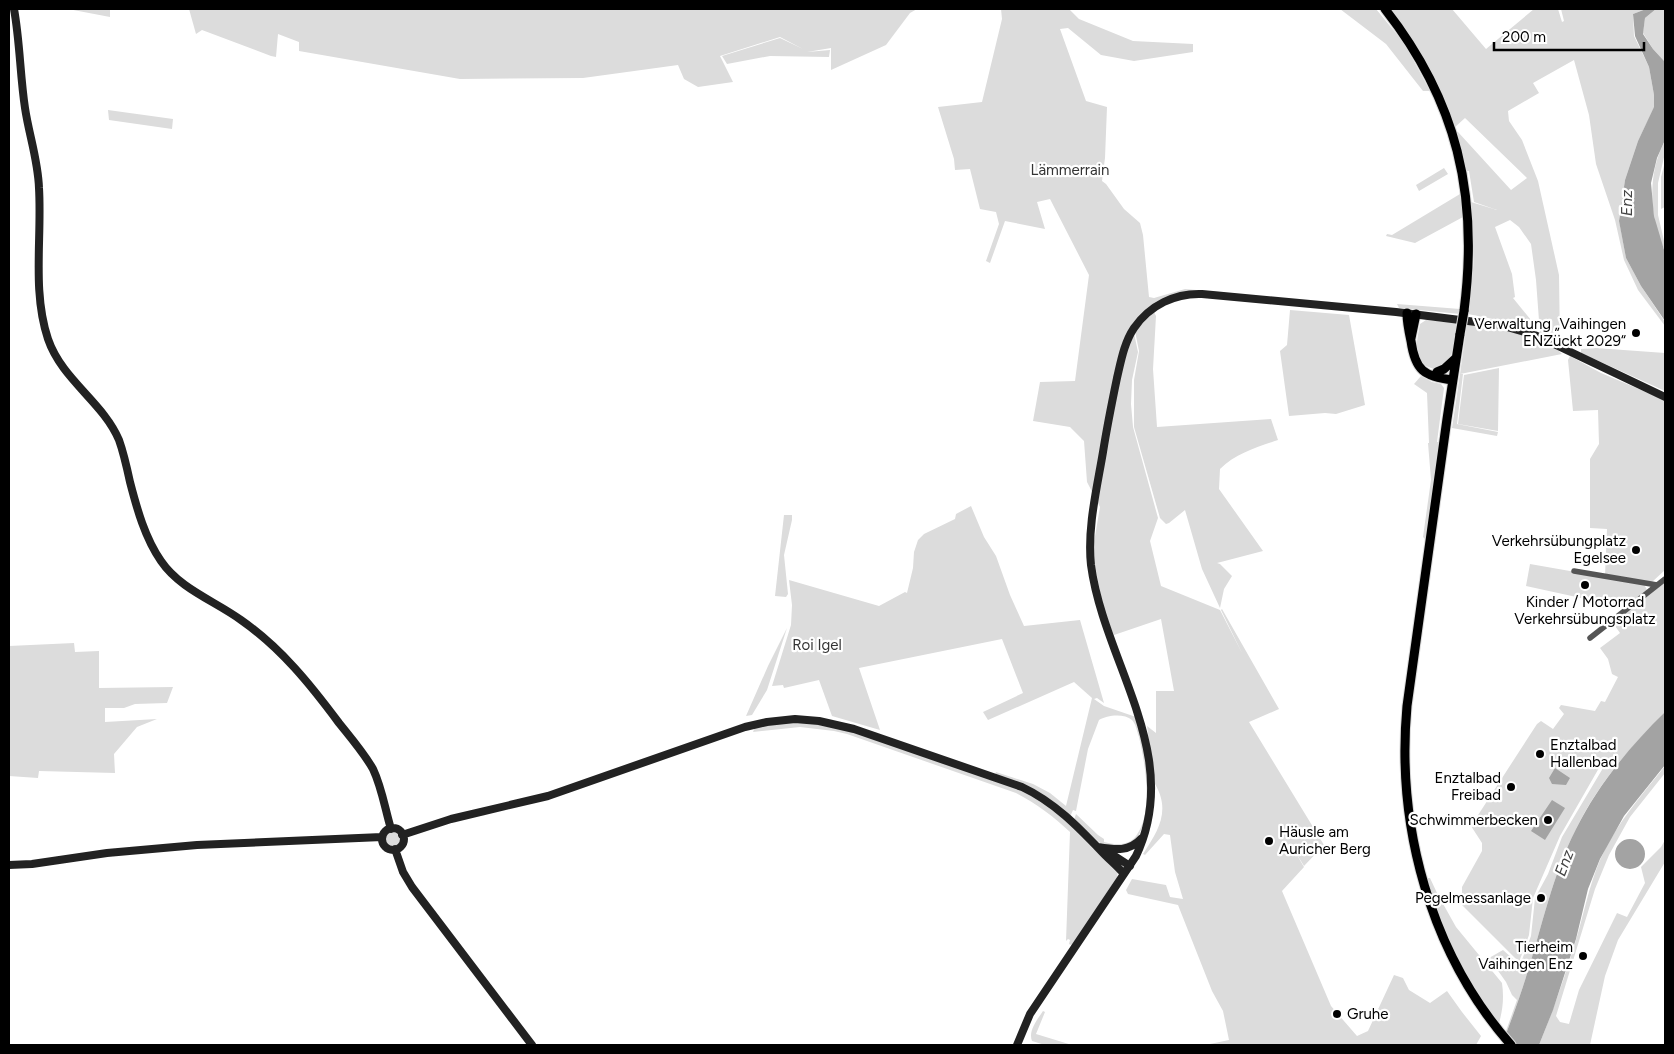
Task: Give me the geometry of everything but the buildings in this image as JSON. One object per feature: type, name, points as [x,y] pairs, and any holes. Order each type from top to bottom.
[{"type":"main road","points":[[14,9],[20,46],[25,108],[38,168],[40,211],[39,287],[43,318],[50,344],[66,372],[102,414],[115,434],[122,449],[143,523],[155,551],[164,564],[184,584],[251,627],[278,650],[301,674],[370,765],[379,786],[391,828]]},
{"type":"main road","points":[[1385,9],[1404,34],[1428,74],[1443,107],[1456,145],[1465,186],[1469,224],[1469,262],[1464,310],[1408,706],[1405,742],[1406,792],[1415,851],[1431,907],[1457,966],[1472,992],[1511,1045]]},
{"type":"main road","points":[[1017,1045],[1030,1014],[1130,866],[1146,832],[1152,789],[1150,766],[1139,715],[1102,612],[1091,565],[1090,548],[1095,502],[1110,412],[1124,350],[1130,335],[1142,318],[1156,306],[1176,297],[1208,294],[1411,314],[1500,325],[1535,335],[1665,397]]},
{"type":"main road","points":[[1411,314],[1410,341],[1417,366],[1424,372],[1437,378],[1453,378]]},
{"type":"main road","points":[[1438,372],[1456,358]]},
{"type":"main road","points":[[1424,372],[1438,372],[1453,378]]},
{"type":"main road","points":[[402,835],[451,819],[548,796],[745,727],[795,719],[819,720],[854,729],[1022,787],[1036,794],[1059,809],[1124,874]]},
{"type":"main road","points":[[391,828],[396,829],[402,835],[402,844],[396,849],[387,848],[383,843],[382,837],[391,828]]},
{"type":"main road","points":[[1098,847],[1116,850],[1126,849],[1139,841],[1146,832]]},
{"type":"main road","points":[[9,865],[32,864],[107,853],[197,844],[382,837]]},
{"type":"main road","points":[[1098,847],[1130,866]]},
{"type":"main road","points":[[396,849],[403,872],[416,894],[532,1045]]},
{"type":"street","points":[[1574,571],[1657,585]]},
{"type":"street","points":[[1590,638],[1665,579]]},
{"type":"green space","points":[[68,9],[110,9],[110,17]]},
{"type":"green space","points":[[189,9],[917,9],[910,13],[886,45],[831,70],[831,48],[807,52],[830,50],[829,57],[770,56],[727,64],[722,56],[780,38],[803,49],[780,37],[720,56],[733,82],[698,87],[684,79],[678,65],[583,78],[460,79],[299,51],[299,42],[278,34],[276,57],[202,30],[196,34]]},
{"type":"green space","name":"Lämmerrain","points":[[1001,9],[1069,9],[1079,19],[1133,41],[1193,44],[1193,52],[1134,61],[1101,55],[1068,28],[1060,29],[1086,101],[1107,107],[1102,181],[1124,209],[1140,223],[1143,235],[1149,297],[1154,298],[1185,289],[1220,292],[1200,291],[1150,306],[1132,324],[1138,352],[1132,380],[1131,404],[1133,427],[1158,518],[1150,541],[1161,586],[1220,610],[1242,653],[1222,609],[1279,709],[1249,722],[1324,845],[1304,866],[1288,840],[1304,867],[1282,891],[1331,1006],[1357,1036],[1368,1031],[1394,975],[1403,978],[1409,990],[1430,1003],[1447,991],[1481,1036],[1476,1045],[1210,1045],[1229,1040],[1223,1011],[1212,991],[1178,905],[1128,894],[1126,890],[1132,879],[1166,885],[1170,897],[1183,899],[1175,872],[1170,835],[1164,834],[1145,855],[1143,854],[1158,829],[1162,812],[1160,794],[1155,784],[1147,726],[1156,733],[1156,691],[1174,691],[1161,619],[1114,635],[1104,613],[1095,565],[1093,548],[1100,507],[1087,482],[1084,441],[1070,427],[1033,421],[1040,382],[1075,381],[1089,275],[1050,199],[1037,202],[1045,229],[1005,221],[990,263],[986,261],[999,224],[996,212],[980,209],[970,169],[955,170],[954,159],[938,107],[982,102],[1002,19]]},
{"type":"green space","points":[[1340,9],[1376,9],[1404,43],[1430,91],[1423,91],[1386,44]]},
{"type":"green space","points":[[1389,9],[1452,9],[1486,49],[1534,9],[1558,9],[1562,22],[1564,21],[1561,9],[1646,9],[1633,14],[1634,36],[1649,67],[1654,95],[1654,108],[1638,141],[1625,180],[1619,220],[1626,258],[1641,286],[1665,322],[1665,326],[1638,290],[1624,260],[1615,220],[1596,164],[1589,115],[1574,60],[1533,83],[1539,93],[1508,111],[1509,121],[1522,140],[1538,181],[1559,275],[1560,344],[1540,334],[1531,244],[1519,227],[1510,220],[1495,227],[1512,274],[1515,297],[1513,298],[1531,320],[1532,330],[1513,323],[1468,314],[1474,261],[1471,202],[1497,210],[1474,202],[1469,171],[1466,171],[1456,132],[1511,190],[1527,178],[1465,118],[1454,128]]},
{"type":"green space","points":[[1656,9],[1665,9],[1665,62],[1653,49],[1643,33],[1645,18]]},
{"type":"green space","points":[[108,110],[173,119],[172,129],[109,120]]},
{"type":"green space","points":[[1665,141],[1665,153],[1658,183],[1658,215],[1665,251],[1656,224],[1652,196],[1655,167]]},
{"type":"green space","points":[[1665,162],[1665,207],[1661,209],[1661,177]]},
{"type":"green space","points":[[1444,168],[1448,174],[1419,191],[1416,185]]},
{"type":"green space","points":[[1460,194],[1463,217],[1415,243],[1386,236],[1387,234],[1392,235]]},
{"type":"green space","points":[[1397,304],[1460,309],[1460,314],[1399,308]]},
{"type":"green space","points":[[1290,310],[1349,315],[1365,405],[1336,414],[1289,416],[1280,351],[1287,345]]},
{"type":"green space","points":[[1154,312],[1156,316],[1153,369],[1157,427],[1271,419],[1278,440],[1240,455],[1220,469],[1219,489],[1263,551],[1217,563],[1232,576],[1224,589],[1220,608],[1202,569],[1185,510],[1166,524],[1160,518],[1134,427],[1134,380],[1139,351],[1135,331]]},
{"type":"green space","points":[[1426,320],[1458,323],[1452,352],[1446,363],[1438,369],[1432,369],[1425,365],[1418,356],[1417,343],[1420,324]]},
{"type":"green space","points":[[1467,323],[1531,337],[1544,342],[1562,354],[1460,374]]},
{"type":"green space","points":[[1596,348],[1665,353],[1665,391],[1581,353],[1581,349]]},
{"type":"green space","points":[[1570,356],[1601,373],[1665,400],[1665,570],[1652,582],[1605,576],[1607,529],[1590,528],[1590,459],[1599,444],[1598,410],[1573,411],[1568,360]]},
{"type":"green space","points":[[1499,368],[1498,431],[1458,424],[1464,375]]},
{"type":"green space","points":[[1460,374],[1463,374],[1457,424],[1498,432],[1497,436],[1452,428]]},
{"type":"green space","points":[[1421,376],[1441,384],[1444,388],[1428,539],[1426,540],[1423,537],[1431,480],[1427,393],[1414,384]]},
{"type":"green space","name":"Roi Igel","points":[[971,506],[984,537],[996,556],[1024,626],[1080,620],[1104,703],[1097,698],[1094,699],[1104,706],[1136,717],[1146,754],[1149,776],[1147,815],[1137,840],[1123,848],[1101,844],[1074,820],[1076,814],[1104,839],[1104,842],[1113,844],[1130,842],[1142,826],[1146,801],[1144,760],[1139,737],[1132,720],[1129,718],[1116,716],[1099,720],[1088,749],[1076,811],[1073,810],[1070,817],[995,775],[996,772],[1033,784],[1050,793],[1066,806],[1092,698],[1074,682],[988,720],[983,712],[1023,693],[1002,639],[859,668],[880,730],[832,716],[819,680],[784,688],[783,685],[772,686],[791,625],[792,605],[789,580],[879,606],[905,592],[907,593],[918,540],[924,534],[955,519],[956,514]]},
{"type":"green space","points":[[784,515],[792,515],[784,555],[788,594],[786,597],[775,596]]},
{"type":"green space","name":"Kinder / Motorrad Verkehrsübungsplatz","points":[[1530,564],[1644,584],[1647,590],[1628,606],[1604,603],[1526,586]]},
{"type":"green space","points":[[1665,582],[1665,712],[1640,738],[1604,782],[1576,829],[1560,865],[1523,986],[1501,1045],[1517,1000],[1489,958],[1503,950],[1520,965],[1531,936],[1535,898],[1548,874],[1562,837],[1606,763],[1603,761],[1560,836],[1533,898],[1529,935],[1519,962],[1462,905],[1462,887],[1482,851],[1482,843],[1471,826],[1537,724],[1541,721],[1553,729],[1564,714],[1559,708],[1561,705],[1595,711],[1601,701],[1605,702],[1618,677],[1612,674],[1608,659],[1600,648],[1620,633],[1613,623]]},
{"type":"green space","points":[[787,628],[767,690],[752,715],[746,716],[768,666]]},
{"type":"green space","points":[[74,643],[75,652],[99,651],[99,688],[173,687],[167,703],[135,704],[124,708],[105,708],[105,722],[157,719],[137,727],[114,754],[115,773],[39,771],[38,778],[9,776],[9,646]]},
{"type":"green space","points":[[797,721],[835,726],[1002,782],[1035,795],[1065,818],[1118,872],[1117,877],[1071,945],[1069,944],[1070,940],[1066,941],[1070,832],[1057,821],[1038,806],[1016,793],[847,734],[800,727],[753,732],[755,727]]},
{"type":"green space","points":[[1665,766],[1665,773],[1630,817],[1609,855],[1595,889],[1556,1016],[1560,1022],[1569,1024],[1579,990],[1617,913],[1627,917],[1645,883],[1641,867],[1661,847],[1665,840],[1665,862],[1618,940],[1605,976],[1590,1045],[1539,1045],[1568,967],[1600,860],[1621,822]]},
{"type":"green space","points":[[393,830],[399,833],[402,839],[399,845],[393,848],[387,845],[384,839],[387,833]]},
{"type":"green space","points":[[1428,878],[1430,878],[1456,927],[1502,983],[1503,1003],[1499,1023],[1476,990],[1457,956],[1441,920],[1427,882]]},
{"type":"green space","points":[[1043,1011],[1045,1012],[1036,1034],[1072,1045],[1045,1045],[1032,1041],[1032,1029]]},
{"type":"water","name":"Enz","points":[[1646,9],[1656,9],[1645,18],[1643,34],[1665,62],[1665,140],[1657,158],[1651,183],[1654,216],[1665,253],[1665,321],[1641,286],[1626,258],[1619,221],[1625,180],[1638,141],[1654,107],[1649,67],[1635,36],[1633,14]]},
{"type":"water","name":"Enz","points":[[1665,712],[1665,765],[1624,816],[1600,859],[1588,889],[1576,939],[1553,1010],[1539,1045],[1502,1045],[1523,986],[1560,865],[1576,829],[1594,797],[1616,767],[1639,738]]},
{"type":"water","points":[[1555,768],[1570,778],[1566,785],[1552,784],[1549,778]]},
{"type":"water","name":"Schwimmerbecken","points":[[1552,800],[1565,808],[1545,840],[1531,831]]},
{"type":"water","points":[[1630,839],[1636,840],[1644,848],[1644,860],[1636,868],[1630,869],[1624,868],[1616,860],[1615,854],[1616,848],[1624,840]]},
{"type":"place","name":"Verwaltung „Vaihingen ENZückt 2029“","points":[[1636,333]]},
{"type":"place","name":"Verkehrsübungplatz Egelsee","points":[[1636,550]]},
{"type":"place","name":"Kinder / Motorrad Verkehrsübungsplatz","points":[[1585,585]]},
{"type":"place","name":"Enztalbad Hallenbad","points":[[1540,754]]},
{"type":"place","name":"Enztalbad Freibad","points":[[1511,787]]},
{"type":"place","name":"Schwimmerbecken","points":[[1548,820]]},
{"type":"place","name":"Häusle am Auricher Berg","points":[[1269,841]]},
{"type":"place","name":"Pegelmessanlage","points":[[1541,898]]},
{"type":"place","name":"Tierheim Vaihingen Enz","points":[[1583,956]]},
{"type":"place","name":"Gruhe","points":[[1337,1014]]}]
